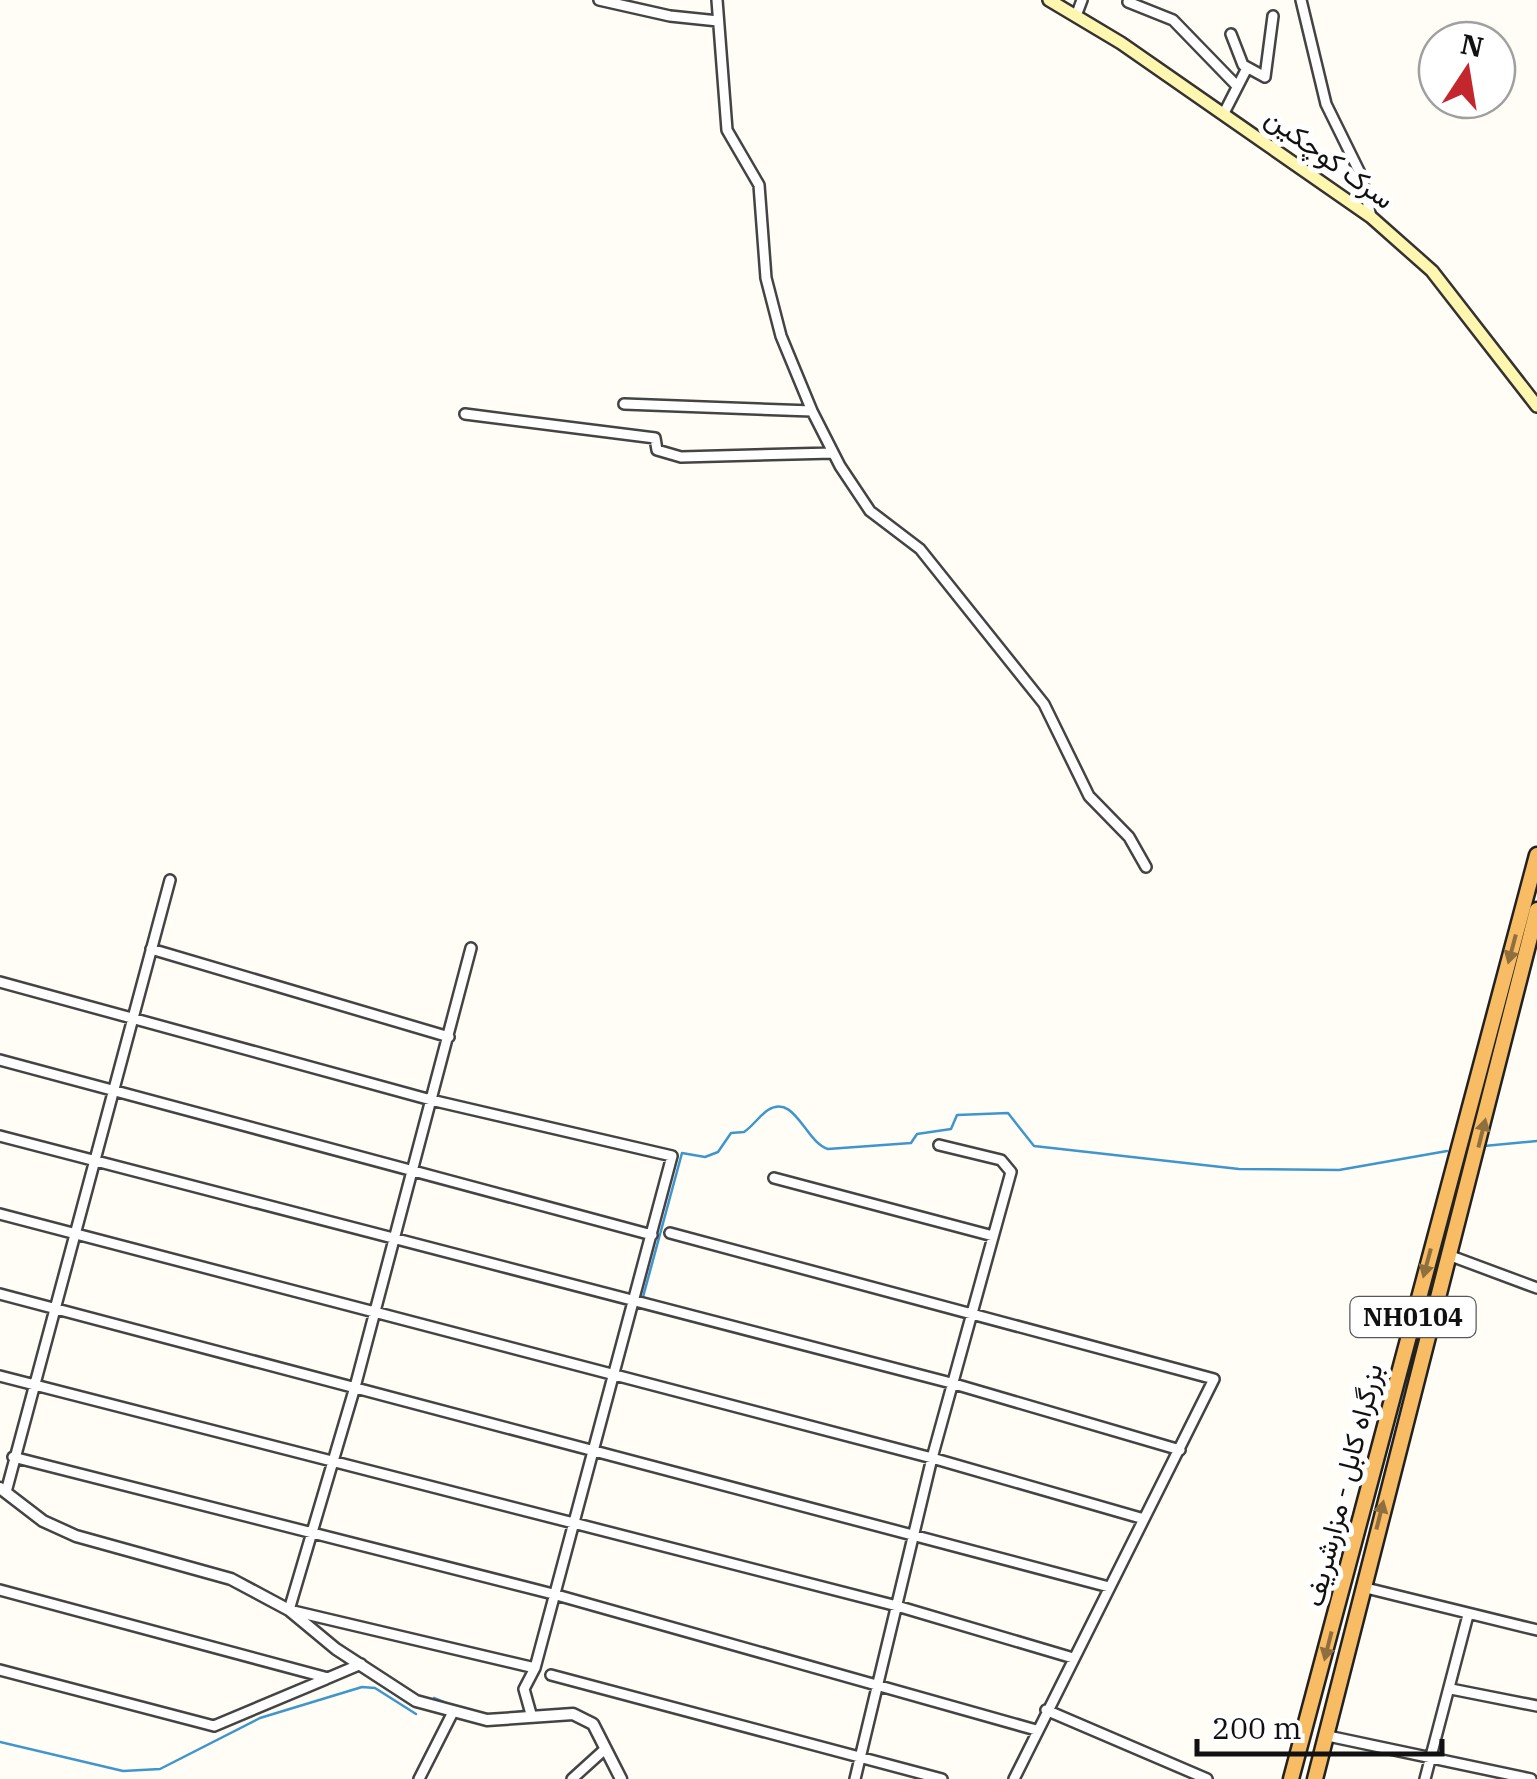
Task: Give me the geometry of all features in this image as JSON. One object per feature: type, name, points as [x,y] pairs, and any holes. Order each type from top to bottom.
[{"type":"highway","name":"بزرگراه کابل - مزارشریف","points":[[1291,1779],[1537,855]]},
{"type":"highway","name":"بزرگراه کابل - مزارشریف","points":[[1315,1779],[1537,910]]},
{"type":"main road","name":"سرک کوچکین","points":[[1049,0],[1224,113],[1372,217],[1444,286],[1537,406]]},
{"type":"street","points":[[599,0],[670,16],[718,21]]},
{"type":"street","points":[[717,0],[727,130],[759,185],[766,278],[780,336],[812,411],[870,511],[920,549],[1044,704],[1089,796],[1128,836],[1146,867]]},
{"type":"street","points":[[1076,16],[1082,0]]},
{"type":"street","points":[[1301,0],[1326,104],[1361,176],[1372,217]]},
{"type":"street","points":[[1128,2],[1174,20],[1237,86]]},
{"type":"street","points":[[1232,34],[1246,68],[1266,76],[1272,16]]},
{"type":"street","points":[[1224,113],[1246,68]]},
{"type":"street","points":[[624,404],[812,411]]},
{"type":"street","points":[[465,414],[654,438],[657,450],[681,457],[833,453]]},
{"type":"street","points":[[170,880],[3,1490],[43,1522],[76,1536],[230,1579],[289,1610],[416,1701],[486,1720],[528,1704],[573,1714],[593,1724],[621,1779]]},
{"type":"street","points":[[152,948],[448,1036]]},
{"type":"street","points":[[289,1610],[355,1387],[471,948]]},
{"type":"street","points":[[0,982],[431,1100],[672,1156],[615,1378],[552,1594],[528,1704]]},
{"type":"street","points":[[0,1060],[652,1234]]},
{"type":"street","points":[[0,1136],[634,1304],[952,1383],[1180,1450]]},
{"type":"street","points":[[855,1779],[932,1458],[1011,1172],[1007,1164],[939,1145]]},
{"type":"street","points":[[774,1178],[993,1236]]},
{"type":"street","points":[[0,1214],[932,1458],[1144,1519]]},
{"type":"street","points":[[670,1233],[1214,1380],[1014,1779]]},
{"type":"street","points":[[1451,1256],[1537,1288]]},
{"type":"street","points":[[0,1294],[1110,1587]]},
{"type":"street","points":[[0,1376],[897,1606],[1073,1658]]},
{"type":"street","points":[[14,1456],[552,1594],[1036,1730]]},
{"type":"street","points":[[1362,1586],[1537,1630]]},
{"type":"street","points":[[0,1590],[328,1678]]},
{"type":"street","points":[[289,1610],[535,1668]]},
{"type":"street","points":[[1425,1779],[1468,1615]]},
{"type":"street","points":[[0,1670],[214,1726],[360,1664]]},
{"type":"street","points":[[551,1675],[942,1779]]},
{"type":"street","points":[[1451,1689],[1537,1706]]},
{"type":"street","points":[[1046,1710],[1207,1779]]},
{"type":"street","points":[[419,1779],[453,1712]]},
{"type":"street","points":[[1328,1736],[1532,1779]]},
{"type":"street","points":[[572,1779],[604,1750]]},
{"type":"waterway","points":[[643,1297],[682,1153],[705,1157],[718,1152],[731,1133],[744,1132],[765,1112],[777,1107],[793,1113],[813,1138],[828,1149],[911,1143],[917,1134],[951,1129],[957,1115],[1008,1113],[1034,1146],[1239,1169],[1339,1170],[1447,1151]]},
{"type":"waterway","points":[[1484,1146],[1537,1141]]},
{"type":"waterway","points":[[0,1742],[123,1771],[160,1769],[260,1718],[362,1687],[375,1688],[416,1714]]},
{"type":"waterway","points":[[434,1698],[451,1705]]},
{"type":"waterway","points":[[512,1713],[522,1711]]}]
